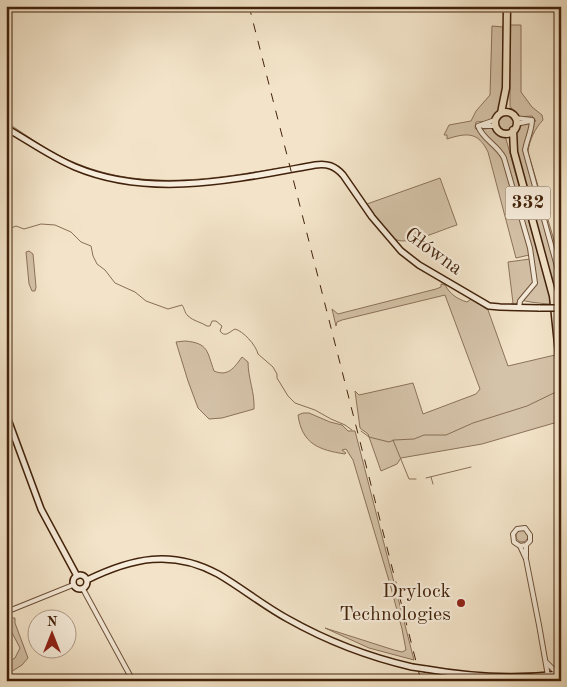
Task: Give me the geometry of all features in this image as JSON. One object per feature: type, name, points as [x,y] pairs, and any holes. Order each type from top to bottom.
[{"type":"highway","name":"332","points":[[507,6],[506,88],[501,113],[495,123],[506,136],[514,152],[553,296],[561,373]]},
{"type":"highway","name":"332","points":[[506,88],[514,121],[514,152]]},
{"type":"highway","points":[[501,113],[506,112],[514,121],[508,133],[502,133]]},
{"type":"main road","name":"Główna","points":[[6,128],[75,167],[114,180],[137,183],[215,181],[322,164],[335,167],[343,175],[386,235],[401,251],[419,265],[488,306],[561,308]]},
{"type":"main road","points":[[6,414],[41,509],[77,576]]},
{"type":"main road","points":[[87,580],[116,568],[144,560],[165,558],[194,564],[218,574],[266,606],[311,631],[356,650],[412,667],[482,676],[548,676],[561,674]]},
{"type":"main road","points":[[77,576],[83,576],[87,580],[87,585],[83,589],[78,589],[73,585],[73,580],[77,576]]},
{"type":"street","points":[[514,121],[532,120],[532,128],[528,135],[525,150],[561,281]]},
{"type":"street","points":[[495,123],[478,126],[483,135],[499,148],[504,158],[530,248],[535,283],[520,301],[519,308]]},
{"type":"street","points":[[520,546],[526,545],[530,541],[529,532],[525,528],[519,528],[514,531],[512,536],[514,542],[520,546],[526,559]]},
{"type":"street","points":[[526,545],[526,559],[548,676]]},
{"type":"street","points":[[6,614],[11,610],[73,585]]},
{"type":"street","points":[[83,589],[133,681]]},
{"type":"street","points":[[545,660],[554,670],[561,674]]},
{"type":"shaded area","points":[[510,25],[521,25],[521,92],[532,107],[542,115],[543,120],[533,135],[528,152],[561,264],[561,303],[557,303],[514,143],[514,134],[518,126],[536,121],[532,116],[518,117],[510,106]]},
{"type":"shaded area","points":[[492,26],[503,27],[503,101],[500,111],[489,120],[476,122],[475,128],[477,130],[492,128],[506,139],[552,304],[519,299],[516,304],[511,304],[513,303],[508,262],[530,259],[529,255],[516,258],[488,152],[484,145],[480,140],[471,135],[447,139],[447,135],[444,135],[449,125],[471,121],[476,111],[490,95]]},
{"type":"shaded area","points":[[506,114],[514,122],[506,130],[498,122]]},
{"type":"shaded area","points":[[6,122],[68,160],[128,178],[180,180],[284,167],[285,169],[195,181],[149,182],[127,180],[92,172],[67,161],[6,126]]},
{"type":"shaded area","points":[[440,178],[457,225],[435,233],[418,239],[397,240],[385,229],[367,204]]},
{"type":"shaded area","points":[[29,251],[33,254],[35,291],[32,291],[29,284],[26,252]]},
{"type":"shaded area","points":[[441,284],[445,285],[457,298],[467,302],[471,299],[488,310],[508,366],[555,355],[561,421],[482,444],[401,458],[397,464],[381,471],[368,434],[360,428],[355,391],[359,395],[413,383],[423,414],[476,394],[480,389],[445,295],[342,320],[337,322],[336,326],[332,309],[338,314],[436,289],[441,287]]},
{"type":"shaded area","points":[[185,341],[203,346],[214,371],[219,373],[227,372],[233,368],[242,357],[248,362],[254,409],[222,418],[209,419],[198,408],[176,342]]},
{"type":"shaded area","points":[[309,413],[342,425],[348,431],[355,431],[414,660],[369,648],[325,628],[394,650],[402,652],[406,650],[390,584],[353,460],[346,449],[342,450],[345,454],[320,448],[313,444],[303,433],[300,425],[298,415]]},
{"type":"shaded area","points":[[520,530],[524,530],[528,536],[524,542],[520,542],[516,538],[516,534]]},
{"type":"shaded area","points":[[9,618],[15,618],[15,623],[28,658],[22,665],[6,675],[6,663],[15,658],[20,648],[8,625]]},
{"type":"waterway","points":[[6,230],[16,226],[24,229],[41,224],[55,225],[71,232],[81,242],[91,246],[97,264],[105,270],[115,283],[135,292],[146,301],[168,309],[182,305],[190,318],[207,326],[210,326],[212,321],[216,321],[222,326],[220,331],[224,334],[235,329],[238,330],[252,343],[258,354],[273,367],[277,378],[288,396],[295,403],[315,410],[352,430]]},
{"type":"waterway","points":[[361,431],[369,437],[389,442],[414,439],[424,435],[446,435],[473,423],[527,406],[558,391]]},
{"type":"waterway","points":[[393,440],[409,479],[416,479]]},
{"type":"waterway","points":[[426,478],[471,467]]},
{"type":"waterway","points":[[431,477],[433,484]]},
{"type":"railway","points":[[249,6],[421,681]]},
{"type":"place","name":"Drylock Technologies","points":[[461,603]]}]
